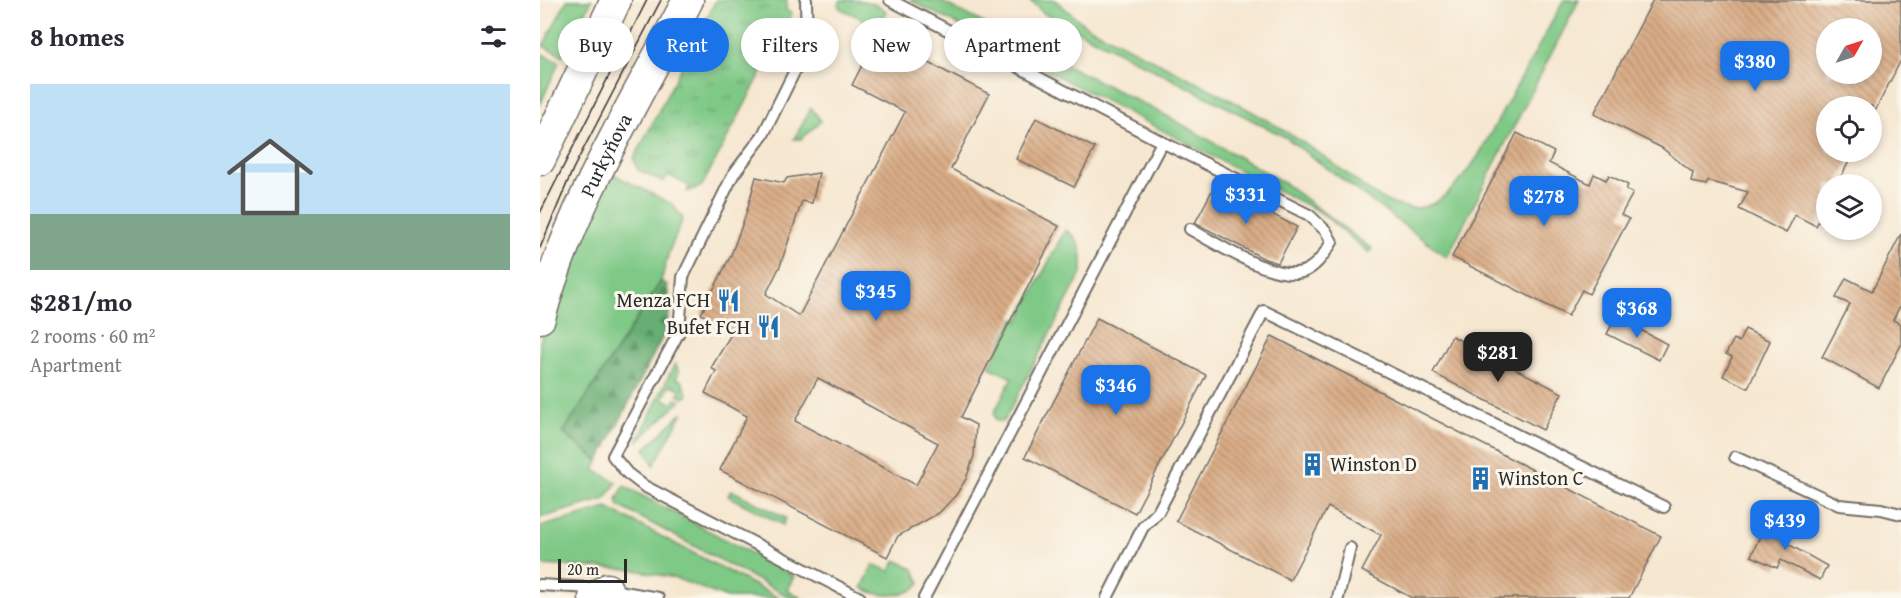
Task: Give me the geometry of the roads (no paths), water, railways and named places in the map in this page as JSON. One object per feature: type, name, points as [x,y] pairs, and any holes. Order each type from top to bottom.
[{"type":"street","points":[[540,160],[616,0]]},
{"type":"street","name":"Purkyňova","points":[[540,318],[564,246],[591,188],[688,0]]},
{"type":"lane","points":[[806,0],[807,46],[763,135],[733,175],[684,278],[679,332],[613,456],[627,473],[644,486],[860,598]]},
{"type":"lane","points":[[890,0],[1161,142],[1310,215],[1326,231],[1332,242],[1323,257],[1306,272],[1272,273],[1190,229]]},
{"type":"lane","points":[[924,598],[1161,142]]},
{"type":"lane","points":[[1107,598],[1143,526],[1158,512],[1264,311],[1664,507]]},
{"type":"lane","points":[[1735,457],[1839,505],[1881,509],[1901,514]]},
{"type":"lane","points":[[1338,598],[1350,548]]},
{"type":"lane","points":[[540,585],[601,594],[658,598]]},
{"type":"tram line","points":[[540,213],[647,0]]},
{"type":"tram line","points":[[540,248],[573,169],[661,0]]},
{"type":"place","name":"Menza FCH","points":[[728,300]]},
{"type":"place","name":"Bufet FCH","points":[[768,327]]},
{"type":"place","name":"Winston D","points":[[1312,464]]},
{"type":"place","name":"Winston C","points":[[1480,478]]}]
